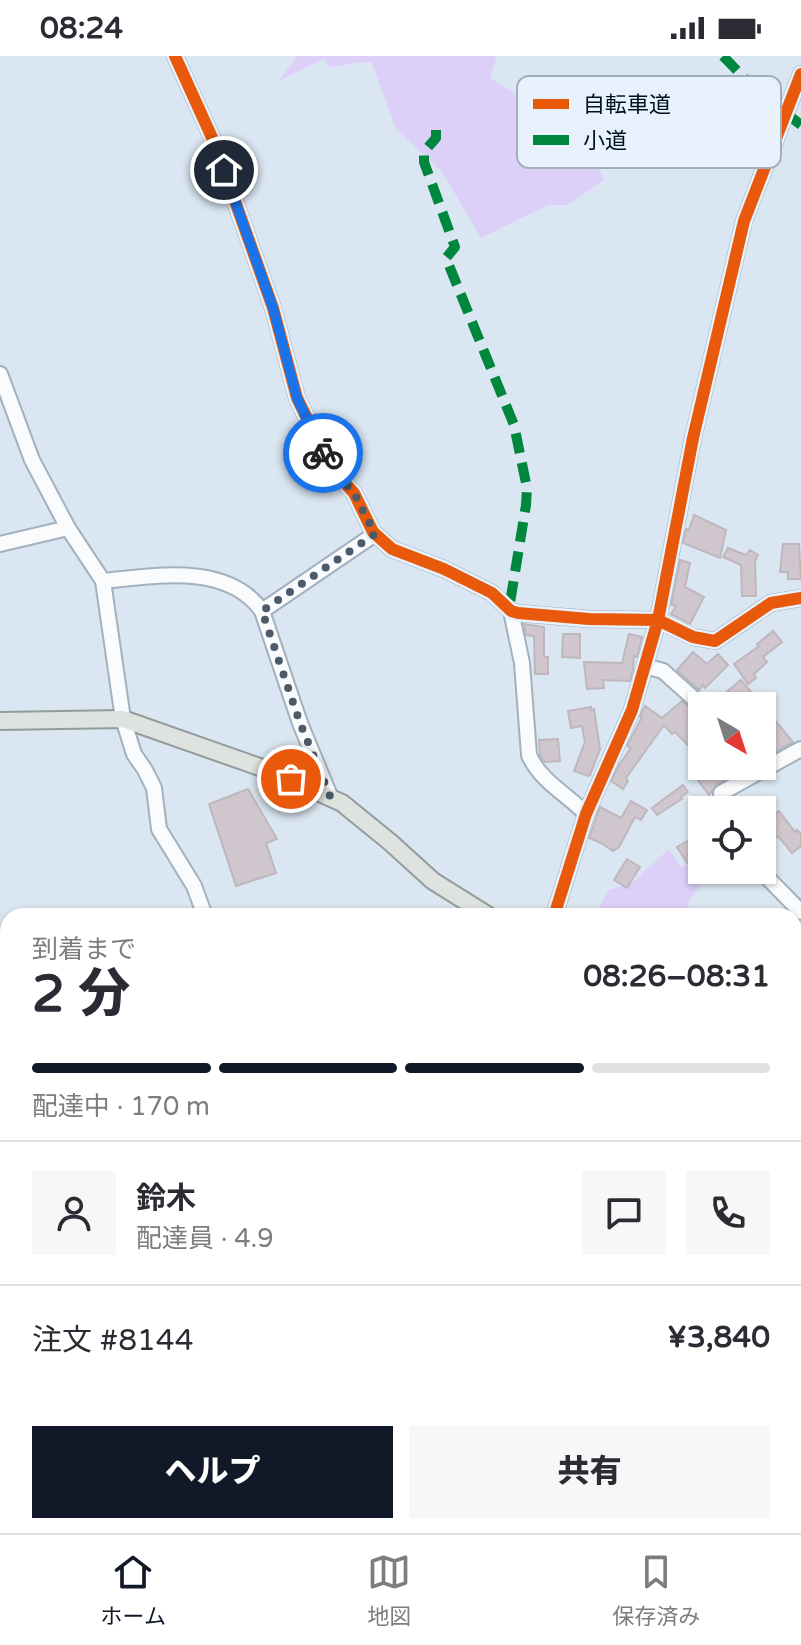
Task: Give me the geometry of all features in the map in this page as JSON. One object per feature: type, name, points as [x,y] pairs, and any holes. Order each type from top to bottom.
[{"type":"main road","points":[[0,721],[123,719],[271,771],[342,803],[433,881],[476,908]]},
{"type":"street","points":[[175,56],[214,142],[273,308],[297,398],[332,469],[354,493],[375,534],[392,549],[444,569],[492,593],[511,611],[522,663],[529,755],[552,784],[586,814]]},
{"type":"street","points":[[781,126],[801,74]]},
{"type":"street","points":[[557,908],[586,814],[632,710],[658,620],[693,438],[744,221],[765,168]]},
{"type":"street","points":[[0,374],[32,460],[68,528],[103,581],[123,719],[134,754],[154,788],[159,829],[194,886],[202,908]]},
{"type":"street","points":[[0,544],[68,528]]},
{"type":"street","points":[[262,611],[375,534]]},
{"type":"street","points":[[103,581],[183,576],[204,578],[223,582],[253,599],[262,611],[300,723],[330,796]]},
{"type":"street","points":[[511,611],[589,619],[658,620],[693,637],[715,641],[771,603],[801,598]]},
{"type":"street","points":[[645,666],[663,671],[688,693]]},
{"type":"street","points":[[722,796],[721,793],[801,749]]},
{"type":"street","points":[[774,884],[797,908]]},
{"type":"shaded area","points":[[297,56],[497,56],[490,78],[517,95],[517,168],[598,168],[604,180],[567,205],[548,205],[481,238],[443,173],[396,129],[371,61],[330,67],[323,59],[279,81]]},
{"type":"shaded area","points":[[669,849],[681,867],[688,864],[688,884],[701,884],[687,903],[690,908],[600,908],[609,890],[631,884]]},
{"type":"building","points":[[694,515],[726,530],[720,558],[683,543]]},
{"type":"building","points":[[783,544],[799,544],[801,579],[788,579],[788,572],[780,572]]},
{"type":"building","points":[[728,548],[746,555],[750,550],[758,555],[755,561],[756,596],[742,596],[741,565],[723,557]]},
{"type":"building","points":[[680,560],[690,563],[685,587],[704,597],[690,624],[671,614],[676,606],[671,605]]},
{"type":"building","points":[[524,624],[544,627],[544,657],[548,657],[548,674],[535,674],[534,636],[526,635]]},
{"type":"building","points":[[773,631],[782,642],[763,657],[767,662],[748,684],[734,664],[759,646],[757,644]]},
{"type":"building","points":[[563,634],[580,634],[580,658],[562,657]]},
{"type":"building","points":[[629,634],[642,637],[637,657],[634,656],[630,681],[603,680],[604,688],[587,689],[584,662],[622,663]]},
{"type":"building","points":[[693,652],[707,664],[718,654],[728,665],[705,688],[703,685],[699,690],[677,670]]},
{"type":"building","points":[[741,680],[751,692],[727,692]]},
{"type":"building","points":[[682,701],[688,706],[688,745],[664,725],[626,778],[628,781],[623,789],[611,781],[631,748],[627,746],[645,706],[662,718]]},
{"type":"building","points":[[591,707],[591,710],[594,709],[600,749],[588,776],[574,771],[585,742],[582,726],[571,728],[568,711]]},
{"type":"building","points":[[776,722],[793,742],[776,751]]},
{"type":"building","points":[[558,739],[560,761],[545,762],[540,755],[539,740]]},
{"type":"building","points":[[698,780],[725,780],[716,785],[709,795]]},
{"type":"building","points":[[683,785],[688,792],[682,799],[657,815],[652,808]]},
{"type":"building","points":[[248,789],[277,839],[266,843],[276,873],[236,886],[209,804]]},
{"type":"building","points":[[631,801],[647,810],[641,820],[635,817],[619,847],[613,851],[589,838],[600,807],[621,818]]},
{"type":"building","points":[[779,811],[795,832],[797,830],[801,834],[801,846],[792,853],[778,836],[776,838],[776,813]]},
{"type":"building","points":[[688,841],[688,862],[687,863],[677,847]]},
{"type":"building","points":[[627,859],[640,867],[627,888],[614,880]]},
{"type":"marked path","points":[[723,56],[742,76]]},
{"type":"marked path","points":[[781,109],[801,125]]},
{"type":"marked path","points":[[436,130],[436,138],[424,152],[424,162],[455,247],[446,258],[514,425],[527,488],[509,609]]},
{"type":"cycle path","points":[[175,56],[214,142],[273,308],[297,398],[332,469],[354,493],[373,532],[392,549],[444,569],[492,593],[511,611],[518,613],[589,619],[658,620],[693,637],[715,641],[771,603],[801,598]]},
{"type":"cycle path","points":[[781,126],[801,74]]},
{"type":"cycle path","points":[[557,908],[586,814],[632,710],[658,620],[693,438],[744,221],[765,168]]},
{"type":"way so far","points":[[291,779],[330,796],[300,723],[262,611],[375,534],[354,493],[332,469],[323,453]]},
{"type":"route","points":[[224,170],[273,308],[297,398],[323,453]]}]
